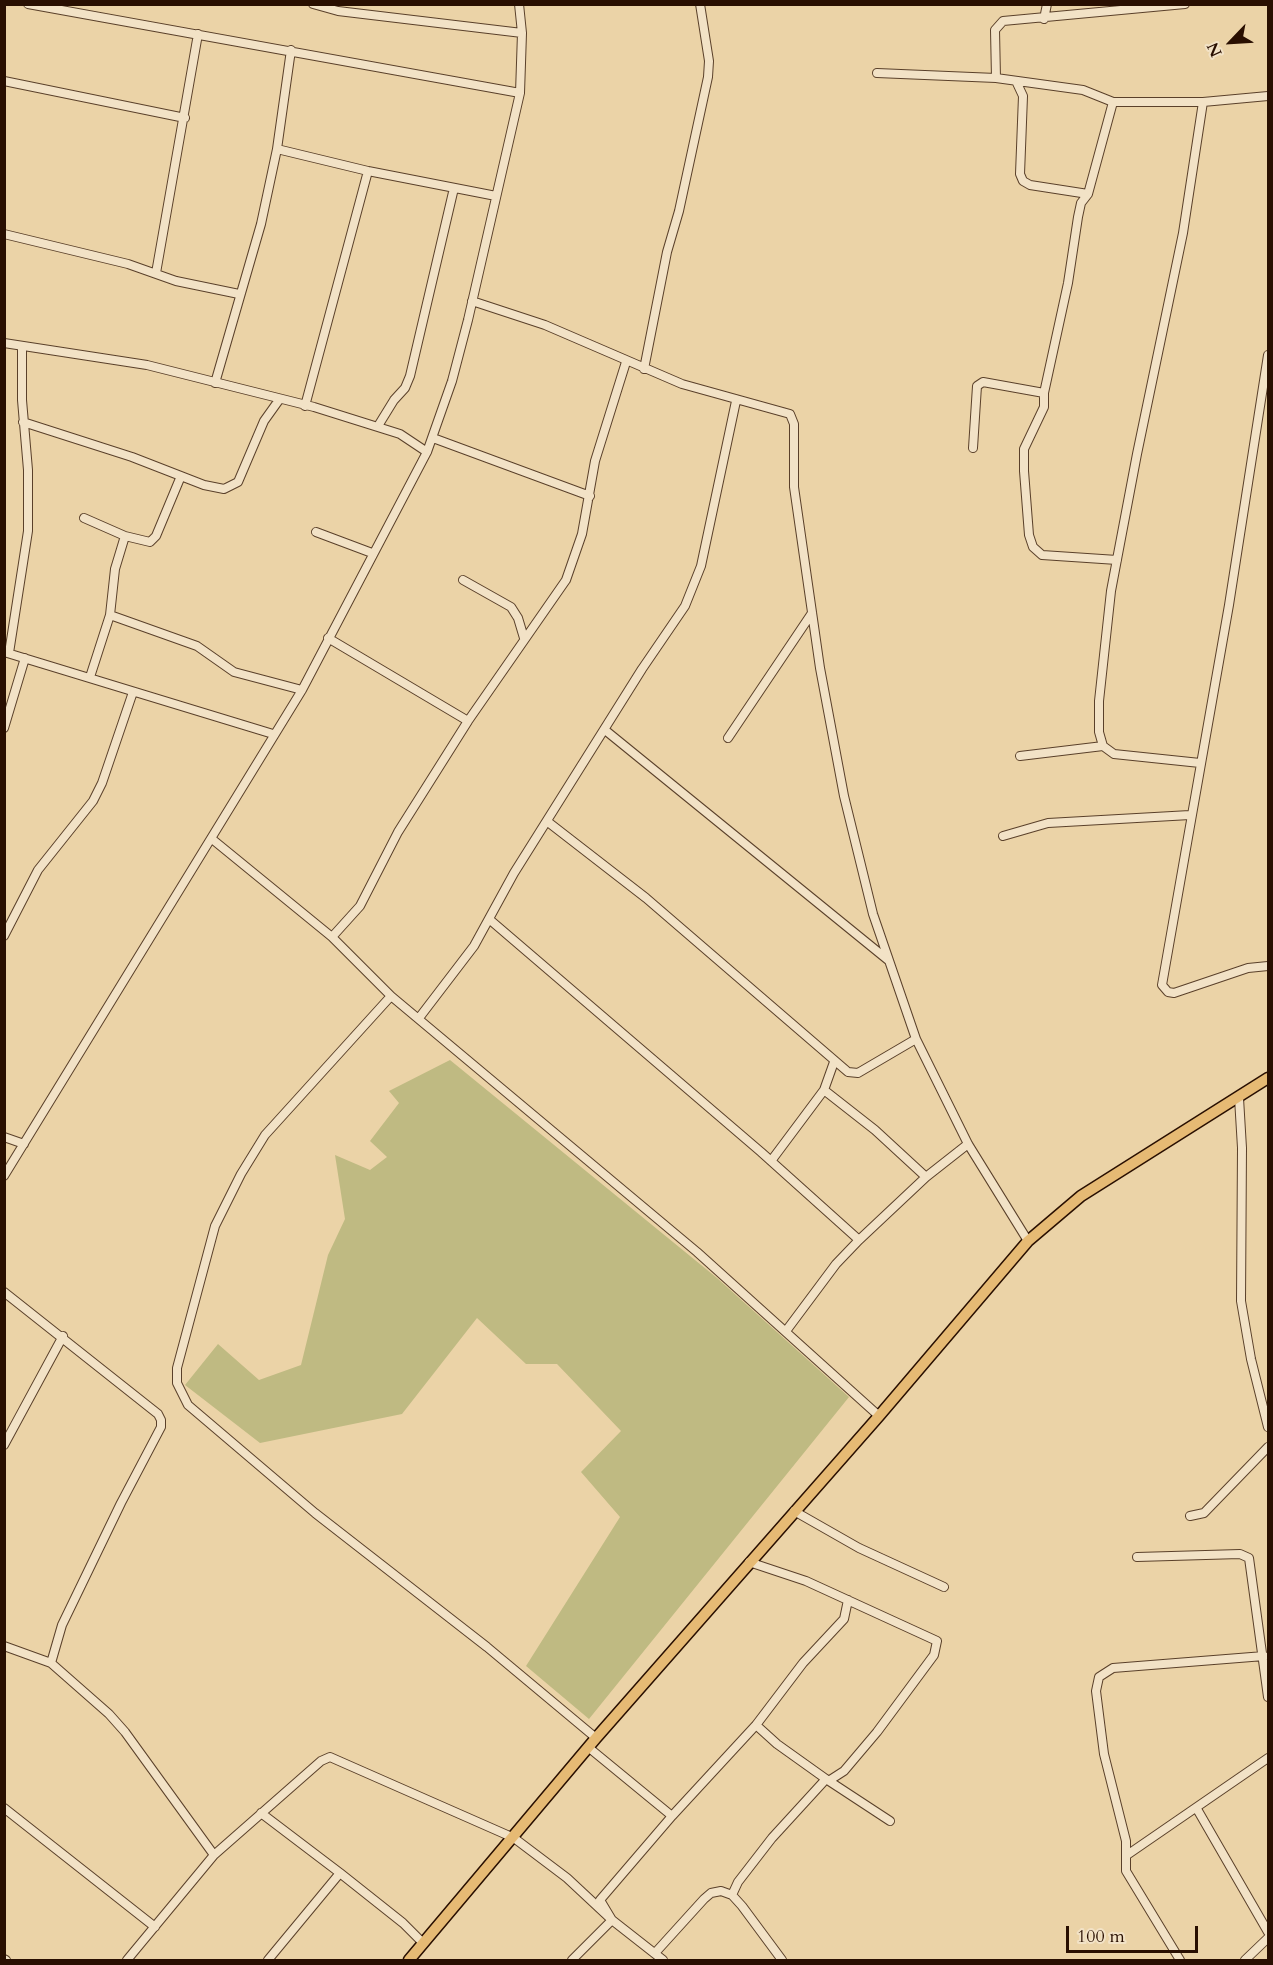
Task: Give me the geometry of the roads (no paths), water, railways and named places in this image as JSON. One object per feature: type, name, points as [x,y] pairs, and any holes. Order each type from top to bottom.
[{"type":"main road","points":[[409,1960],[514,1838],[588,1747],[879,1416],[1028,1241],[1081,1196],[1269,1078]]},
{"type":"street","points":[[28,4],[520,93]]},
{"type":"street","points":[[313,4],[339,11],[522,33]]},
{"type":"street","points":[[4,1176],[213,839],[273,735],[302,690],[327,638],[427,452],[452,381],[520,93],[522,33],[519,4]]},
{"type":"street","points":[[644,369],[667,252],[679,211],[707,84],[709,61],[700,4]]},
{"type":"street","points":[[1044,19],[1047,4]]},
{"type":"street","points":[[996,78],[995,30],[998,25],[1012,19],[1044,19],[1077,12],[1185,4]]},
{"type":"street","points":[[156,273],[198,34]]},
{"type":"street","points":[[215,383],[261,224],[277,148],[291,50]]},
{"type":"street","points":[[877,73],[996,78],[1083,90],[1113,102],[1203,102],[1269,96]]},
{"type":"street","points":[[4,81],[185,118]]},
{"type":"street","points":[[1016,81],[1023,96],[1020,174],[1023,181],[1030,185],[1088,194]]},
{"type":"street","points":[[1113,102],[1088,194],[1081,203],[1068,284],[1044,393],[1044,407],[1024,449],[1029,536],[1034,547],[1042,555],[1117,560]]},
{"type":"street","points":[[1200,763],[1114,754],[1103,746],[1099,732],[1099,701],[1117,560],[1183,233],[1203,102]]},
{"type":"street","points":[[277,148],[368,171],[496,196]]},
{"type":"street","points":[[305,406],[368,171]]},
{"type":"street","points":[[378,426],[394,400],[405,388],[410,376],[454,188]]},
{"type":"street","points":[[4,234],[156,273],[176,281],[239,294]]},
{"type":"street","points":[[472,301],[545,326],[644,369],[736,401],[783,411],[792,418],[794,487],[812,613],[844,796],[873,914],[916,1039],[968,1144],[1028,1241]]},
{"type":"street","points":[[4,343],[147,365],[378,426],[412,440],[427,452]]},
{"type":"street","points":[[22,347],[23,422],[28,470],[28,531],[7,652],[273,735]]},
{"type":"street","points":[[1269,355],[1265,393],[1229,605],[1190,815],[1162,985],[1168,992],[1174,993],[1248,968],[1269,966]]},
{"type":"street","points":[[332,937],[360,906],[398,832],[468,721],[566,580],[576,555],[590,496],[595,461],[626,362]]},
{"type":"street","points":[[973,448],[977,386],[983,382],[1044,393]]},
{"type":"street","points":[[23,422],[132,457],[217,488],[235,486],[264,420],[279,400]]},
{"type":"street","points":[[419,1018],[474,946],[548,822],[692,593],[714,507],[736,401]]},
{"type":"street","points":[[433,438],[590,496]]},
{"type":"street","points":[[84,518],[125,536],[145,541],[154,540],[181,476]]},
{"type":"street","points":[[316,532],[372,553]]},
{"type":"street","points":[[90,677],[110,615],[115,569],[125,536]]},
{"type":"street","points":[[463,580],[511,608],[518,618],[524,638]]},
{"type":"street","points":[[728,738],[812,613]]},
{"type":"street","points":[[110,615],[197,646],[234,672],[302,690]]},
{"type":"street","points":[[327,638],[468,721]]},
{"type":"street","points":[[4,728],[25,658]]},
{"type":"street","points":[[4,936],[38,870],[93,801],[102,783],[133,692]]},
{"type":"street","points":[[605,730],[888,960]]},
{"type":"street","points":[[1020,756],[1103,746]]},
{"type":"street","points":[[1003,836],[1048,823],[1190,815]]},
{"type":"street","points":[[548,822],[646,898],[848,1072],[858,1073],[916,1039]]},
{"type":"street","points":[[213,839],[332,937],[391,996],[602,1175],[697,1252],[879,1416]]},
{"type":"street","points":[[489,919],[771,1161],[858,1240]]},
{"type":"street","points":[[391,996],[265,1135],[241,1174],[215,1226],[177,1368],[177,1383],[188,1405],[306,1505],[487,1647],[596,1738]]},
{"type":"street","points":[[771,1161],[824,1090],[834,1062]]},
{"type":"street","points":[[824,1090],[875,1130],[926,1177]]},
{"type":"street","points":[[1239,1098],[1242,1148],[1242,1310],[1269,1427]]},
{"type":"street","points":[[4,1137],[24,1144]]},
{"type":"street","points":[[786,1331],[836,1264],[858,1240],[926,1177],[968,1144]]},
{"type":"street","points":[[4,1292],[63,1336],[158,1414],[162,1424],[62,1625],[51,1664]]},
{"type":"street","points":[[4,1445],[63,1336]]},
{"type":"street","points":[[1190,1516],[1204,1513],[1269,1447]]},
{"type":"street","points":[[794,1511],[859,1548],[944,1587]]},
{"type":"street","points":[[1137,1557],[1240,1554],[1249,1558],[1269,1697]]},
{"type":"street","points":[[732,1895],[738,1882],[772,1838],[828,1780],[844,1771],[877,1732],[934,1655],[938,1645],[937,1641],[807,1581],[749,1562]]},
{"type":"street","points":[[612,1920],[600,1900],[672,1816],[756,1725],[803,1663],[844,1619],[848,1600]]},
{"type":"street","points":[[4,1646],[51,1664],[99,1705],[125,1732],[214,1855]]},
{"type":"street","points":[[1180,1960],[1126,1871],[1127,1855],[1104,1754],[1096,1691],[1099,1677],[1113,1668],[1264,1656]]},
{"type":"street","points":[[756,1725],[777,1744],[890,1821]]},
{"type":"street","points":[[588,1747],[672,1816]]},
{"type":"street","points":[[127,1960],[214,1855],[321,1761],[330,1758],[514,1838],[567,1878],[612,1920],[663,1960]]},
{"type":"street","points":[[1127,1855],[1269,1758]]},
{"type":"street","points":[[4,1808],[154,1927]]},
{"type":"street","points":[[1197,1809],[1269,1932]]},
{"type":"street","points":[[261,1813],[404,1923],[423,1943]]},
{"type":"street","points":[[268,1960],[340,1873]]},
{"type":"street","points":[[655,1953],[711,1893],[721,1891],[732,1895],[782,1960]]},
{"type":"street","points":[[572,1960],[612,1920]]},
{"type":"street","points":[[1245,1960],[1269,1938]]}]
